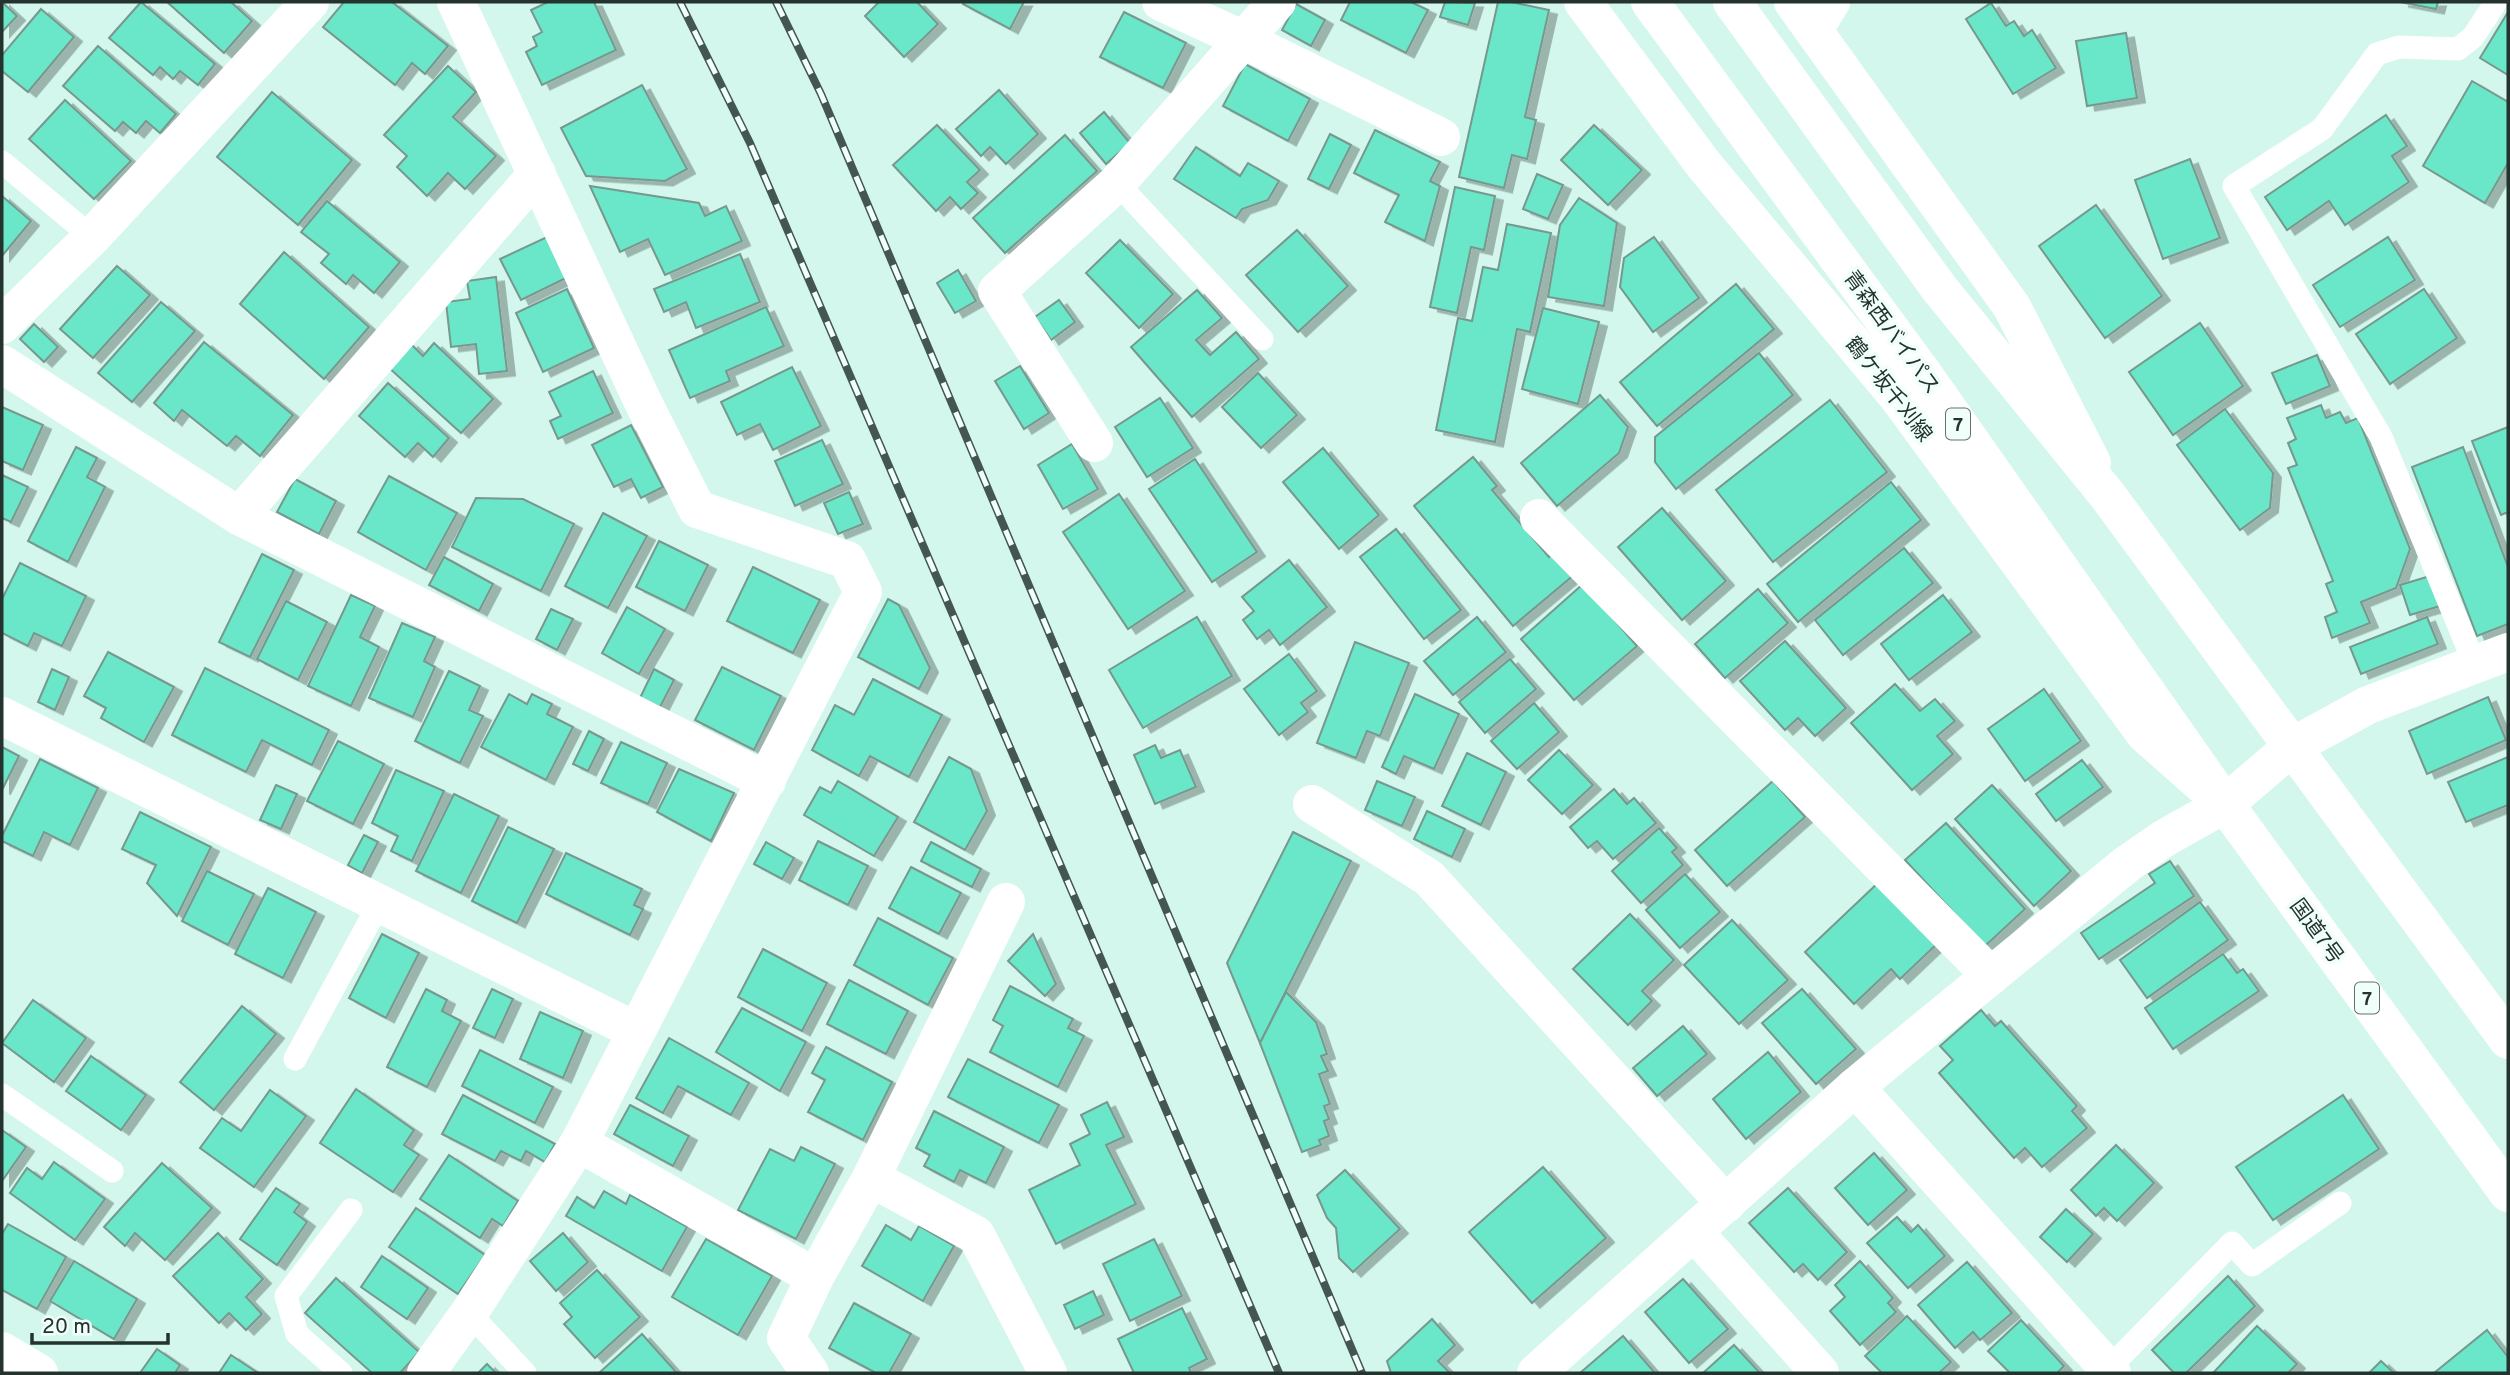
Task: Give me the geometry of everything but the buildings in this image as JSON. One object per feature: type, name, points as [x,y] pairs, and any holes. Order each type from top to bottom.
[{"type":"main road","points":[[426,1373],[470,1313],[579,1143],[863,592],[846,560],[697,509],[643,402],[456,2]]},
{"type":"main road","points":[[1161,2],[1441,137]]},
{"type":"main road","points":[[1094,443],[997,291],[1117,183],[1277,2]]},
{"type":"main road","name":"鶴ケ坂千刈線","points":[[1583,2],[1704,165],[1898,397],[2145,734],[2225,804]]},
{"type":"main road","name":"青森西バイパス","points":[[1650,2],[1924,374],[2225,804]]},
{"type":"main road","points":[[1735,6],[1939,288],[2108,496],[2508,1040]]},
{"type":"main road","points":[[2,325],[92,237],[291,8]]},
{"type":"main road","points":[[1813,11],[2012,307],[2108,496]]},
{"type":"main road","points":[[239,516],[537,174]]},
{"type":"main road","points":[[2,364],[239,516],[767,781]]},
{"type":"main road","points":[[1539,518],[1991,976]]},
{"type":"main road","points":[[1536,1373],[1855,1087],[2127,864],[2163,839],[2225,804],[2293,746],[2368,705],[2491,659]]},
{"type":"main road","points":[[2,716],[636,1031]]},
{"type":"main road","points":[[1312,804],[1429,878],[1726,1204]]},
{"type":"main road","name":"国道7号","points":[[2225,804],[2508,1193]]},
{"type":"main road","points":[[810,1373],[786,1338],[815,1277],[871,1178],[1006,902]]},
{"type":"main road","points":[[1855,1087],[2110,1371]]},
{"type":"main road","points":[[579,1143],[815,1277]]},
{"type":"main road","points":[[871,1178],[976,1235],[1048,1373]]},
{"type":"main road","points":[[1695,1233],[1820,1373]]},
{"type":"main road","points":[[2,1351],[39,1373]]},
{"type":"lane","points":[[2491,659],[2381,437],[2234,186],[2322,129],[2378,54],[2399,47],[2458,49],[2473,37],[2496,2]]},
{"type":"lane","points":[[2,162],[92,237]]},
{"type":"lane","points":[[1117,183],[1262,339]]},
{"type":"lane","points":[[295,1059],[379,904]]},
{"type":"lane","points":[[2,1095],[112,1171]]},
{"type":"lane","points":[[2110,1371],[2232,1243],[2252,1265],[2340,1203]]},
{"type":"lane","points":[[341,1373],[297,1334],[286,1296],[351,1210]]},
{"type":"lane","points":[[470,1313],[525,1373]]},
{"type":"railway","points":[[680,2],[750,143],[1279,1373]]},
{"type":"railway","points":[[776,2],[821,94],[1362,1373]]}]
